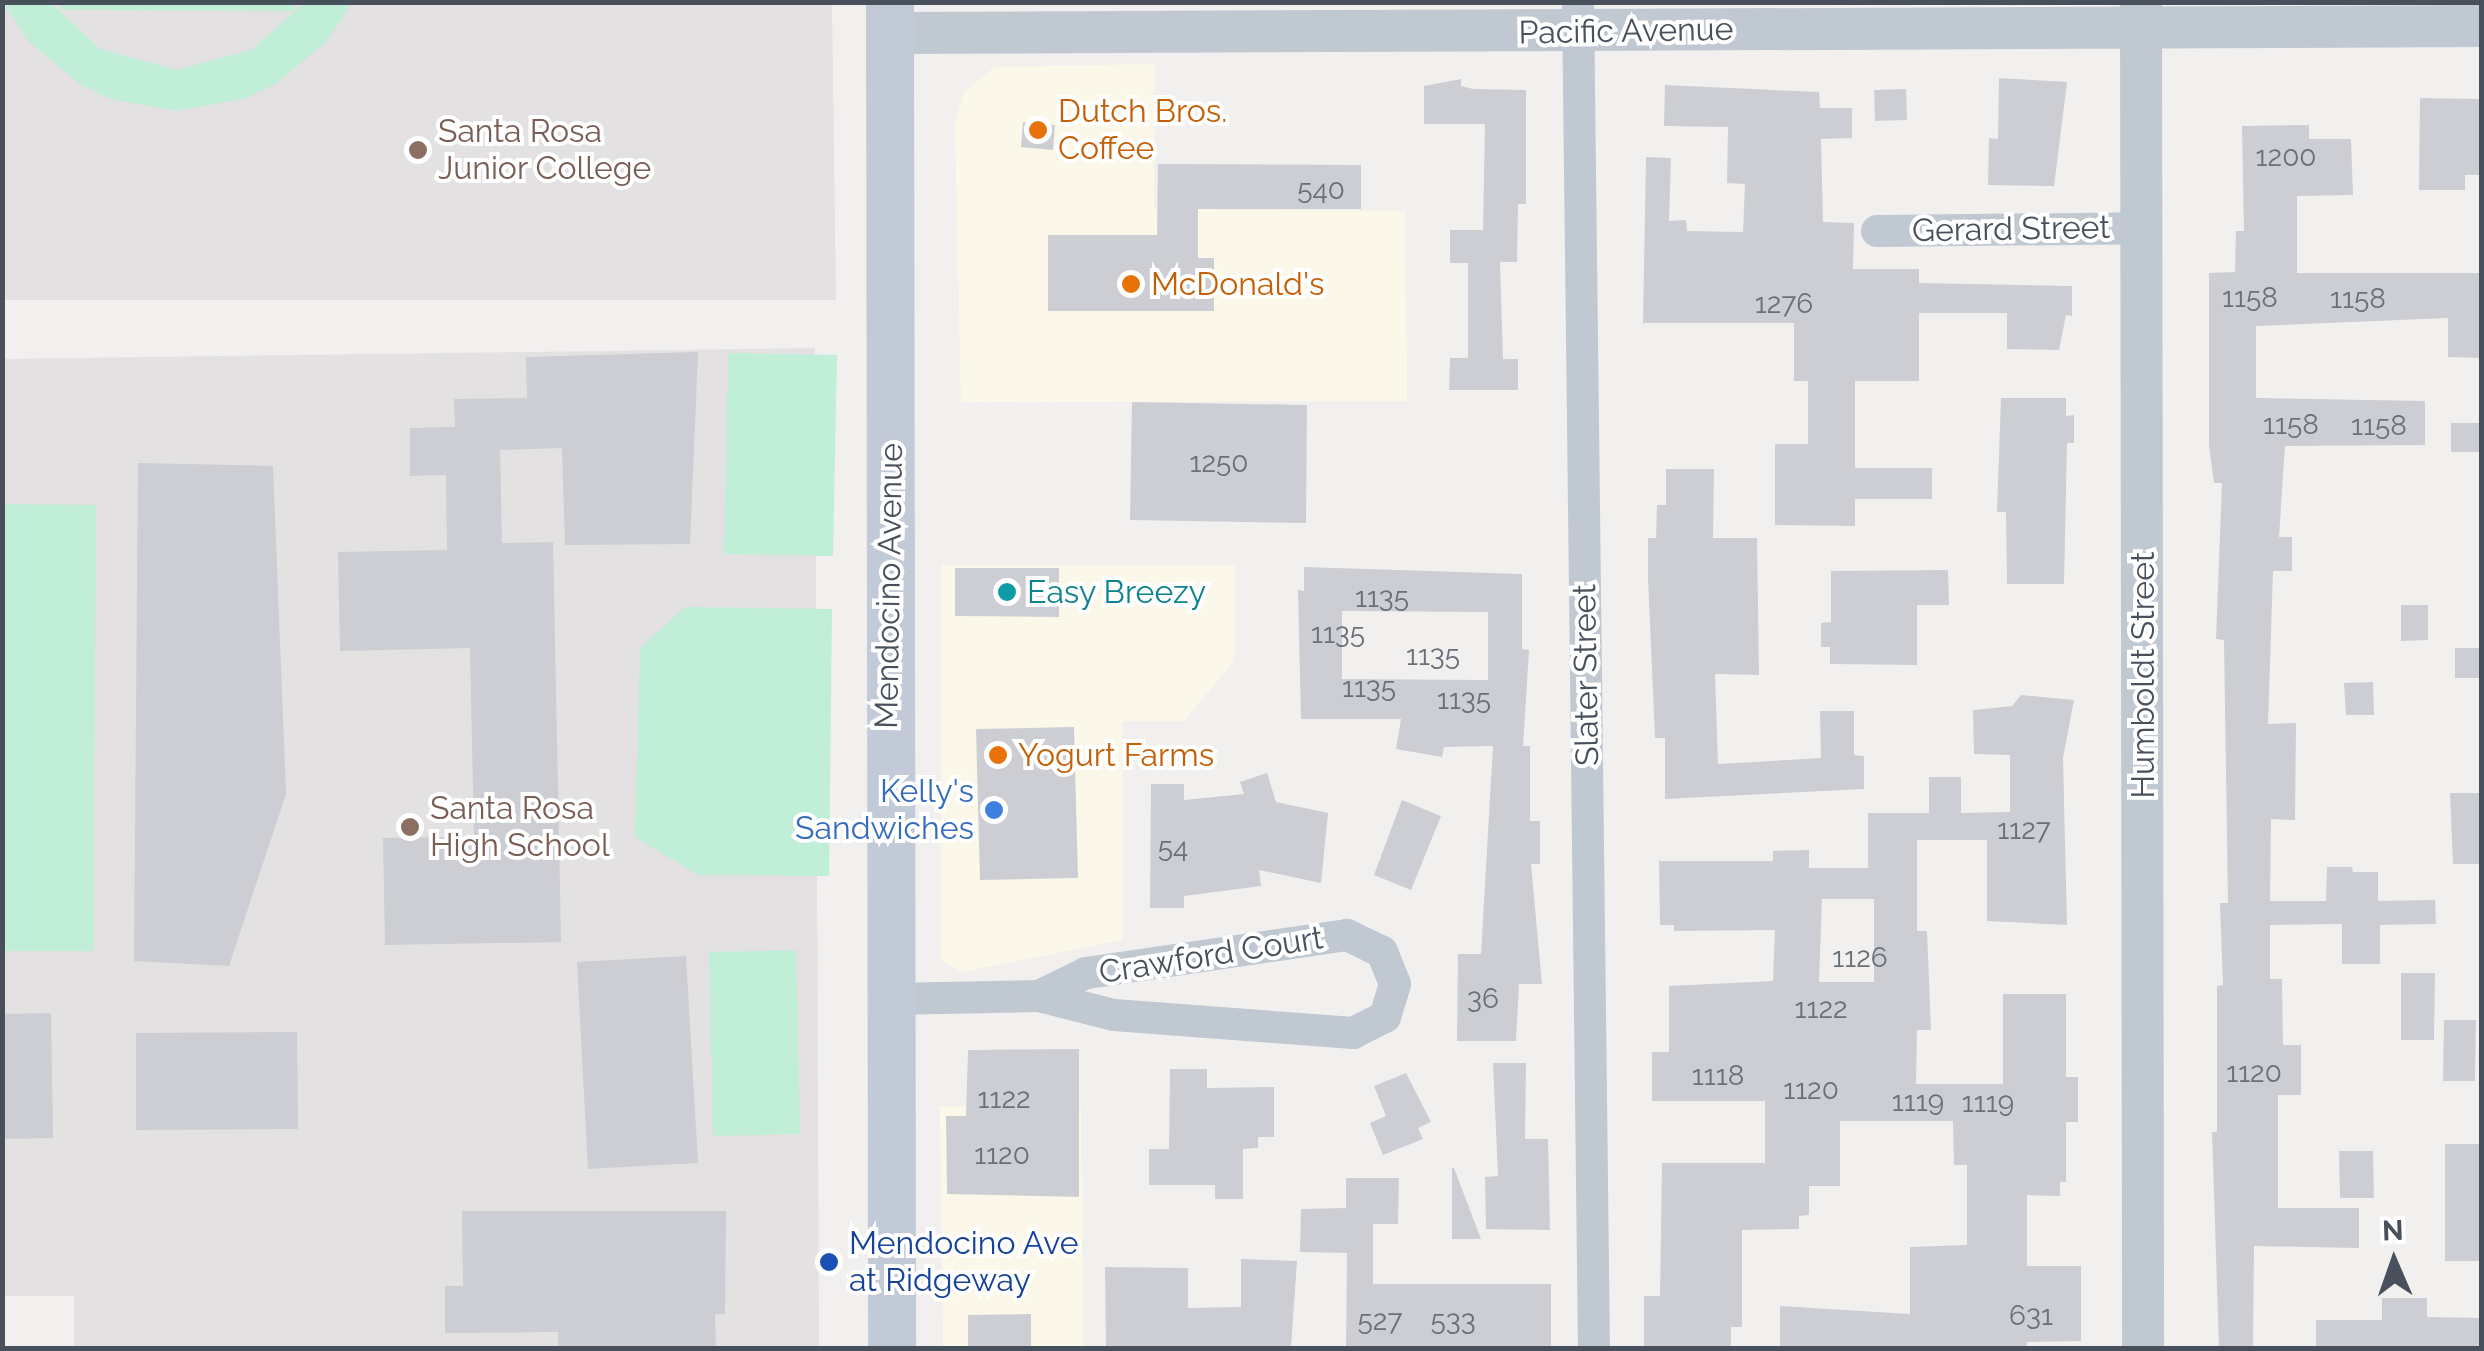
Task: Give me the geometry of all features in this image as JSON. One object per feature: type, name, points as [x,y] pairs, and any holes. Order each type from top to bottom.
[{"type":"main road","name":"Mendocino Avenue","points":[[891,18],[892,1348]]},
{"type":"street","name":"Pacific Avenue","points":[[891,18],[2140,14],[2482,26]]},
{"type":"street","name":"Humboldt Street","points":[[2140,14],[2144,228],[2143,1348]]},
{"type":"street","name":"Slater Street","points":[[1578,17],[1594,1348]]},
{"type":"street","name":"Gerard Street","points":[[1878,231],[2144,228]]},
{"type":"street","name":"Crawford Court","points":[[889,999],[1040,996],[1114,1015],[1353,1034],[1384,1018],[1395,984],[1382,952],[1347,934],[1086,974],[1040,996]]},
{"type":"shaded area","name":"Santa Rosa Junior College","points":[[2,3],[832,3],[836,300],[3,300]]},
{"type":"shaded area","points":[[1154,64],[1154,209],[1405,211],[1407,401],[961,402],[955,124],[964,92],[995,67]]},
{"type":"shaded area","name":"Santa Rosa High School","points":[[815,348],[819,1348],[74,1348],[74,1296],[3,1296],[2,359]]},
{"type":"shaded area","points":[[942,565],[1235,565],[1234,661],[1184,721],[1122,721],[1122,940],[962,972],[941,960]]},
{"type":"shaded area","points":[[940,1106],[1081,1108],[1083,1348],[943,1348]]},
{"type":"green space","points":[[295,2],[295,11],[61,10],[61,3]]},
{"type":"green space","points":[[4,3],[51,3],[100,49],[177,70],[253,49],[304,3],[352,3],[326,42],[274,85],[243,99],[176,111],[110,99],[80,84],[28,41]]},
{"type":"green space","points":[[728,353],[837,355],[833,556],[724,554]]},
{"type":"green space","points":[[3,504],[96,505],[93,951],[3,951]]},
{"type":"green space","points":[[685,607],[832,609],[829,876],[698,875],[635,837],[640,648]]},
{"type":"green space","points":[[796,950],[800,1134],[713,1136],[709,952]]},
{"type":"building","points":[[1999,78],[2067,82],[2054,186],[1988,185],[1989,138],[1998,139]]},
{"type":"building","points":[[1461,79],[1461,86],[1473,89],[1526,90],[1526,204],[1518,204],[1517,262],[1500,262],[1503,359],[1518,359],[1518,390],[1449,390],[1450,358],[1468,358],[1468,263],[1450,263],[1450,230],[1483,230],[1485,124],[1424,124],[1424,86]]},
{"type":"building","points":[[1665,85],[1819,92],[1820,108],[1852,108],[1852,138],[1821,139],[1823,222],[1854,223],[1853,269],[1919,269],[1919,283],[2072,286],[2072,316],[2066,315],[2059,350],[2007,349],[2007,313],[1919,313],[1919,381],[1855,381],[1855,468],[1932,468],[1932,499],[1855,499],[1855,526],[1775,525],[1775,444],[1808,444],[1808,381],[1794,381],[1794,323],[1643,323],[1646,157],[1671,158],[1669,221],[1686,220],[1687,231],[1743,232],[1745,184],[1727,183],[1728,127],[1664,126]]},
{"type":"building","points":[[1906,89],[1907,120],[1875,121],[1874,90]]},
{"type":"building","points":[[2420,98],[2482,99],[2482,175],[2465,175],[2465,190],[2419,190]]},
{"type":"building","name":"Dutch Bros. Coffee","points":[[1023,122],[1055,125],[1053,150],[1021,147]]},
{"type":"building","points":[[2309,125],[2309,139],[2351,139],[2353,195],[2297,196],[2297,273],[2482,273],[2482,358],[2448,357],[2448,318],[2256,326],[2256,398],[2425,401],[2425,445],[2285,446],[2279,537],[2292,537],[2292,571],[2273,571],[2268,724],[2296,723],[2295,820],[2271,819],[2270,901],[2326,901],[2327,867],[2352,867],[2353,872],[2378,872],[2378,901],[2435,900],[2436,924],[2380,925],[2380,964],[2342,964],[2342,924],[2270,925],[2270,979],[2282,979],[2283,1045],[2301,1045],[2301,1095],[2278,1095],[2278,1208],[2359,1208],[2359,1248],[2254,1246],[2253,1348],[2219,1348],[2212,1132],[2217,1132],[2217,986],[2223,985],[2220,903],[2228,903],[2224,640],[2216,639],[2222,483],[2214,483],[2209,446],[2209,273],[2235,272],[2236,231],[2244,231],[2242,126]]},
{"type":"building","points":[[1158,164],[1361,165],[1361,209],[1198,209],[1198,258],[1214,258],[1214,311],[1048,311],[1048,235],[1157,235]]},
{"type":"building","points":[[698,352],[690,544],[565,545],[562,448],[500,450],[502,543],[553,542],[561,942],[385,945],[383,838],[474,837],[470,648],[340,651],[338,552],[447,550],[446,475],[410,476],[410,428],[455,427],[454,399],[527,398],[526,357]]},
{"type":"building","points":[[2001,398],[2066,398],[2066,416],[2074,415],[2074,443],[2067,443],[2064,584],[2007,584],[2006,512],[1997,512]]},
{"type":"building","points":[[1132,402],[1307,405],[1306,523],[1130,520]]},
{"type":"building","points":[[2451,423],[2482,423],[2482,452],[2451,452]]},
{"type":"building","points":[[138,463],[273,466],[286,794],[229,966],[134,961]]},
{"type":"building","points":[[1666,469],[1714,469],[1713,538],[1757,538],[1759,675],[1715,674],[1718,764],[1821,758],[1820,711],[1854,711],[1854,755],[1864,756],[1864,789],[1665,799],[1665,738],[1655,738],[1648,538],[1656,538],[1657,505],[1666,505]]},
{"type":"building","points":[[1304,567],[1522,574],[1522,649],[1529,650],[1523,746],[1530,746],[1530,821],[1540,821],[1540,864],[1531,864],[1542,984],[1519,984],[1516,1041],[1457,1041],[1458,954],[1481,954],[1493,746],[1444,747],[1442,757],[1396,749],[1401,719],[1301,719],[1298,590],[1304,591]],"holes":[[[1342,611],[1488,612],[1488,680],[1342,679]]]},
{"type":"building","name":"Easy Breezy","points":[[955,568],[1059,568],[1059,617],[955,616]]},
{"type":"building","points":[[1948,570],[1949,605],[1917,605],[1917,665],[1830,664],[1830,647],[1821,647],[1821,623],[1831,622],[1831,571]]},
{"type":"building","points":[[2401,605],[2428,605],[2428,640],[2401,641]]},
{"type":"building","points":[[2455,648],[2482,648],[2482,678],[2455,678]]},
{"type":"building","points":[[2373,682],[2374,715],[2346,715],[2344,683]]},
{"type":"building","points":[[2021,695],[2074,700],[2063,758],[2067,925],[1987,921],[1987,840],[1917,840],[1917,931],[1927,931],[1931,1030],[1917,1030],[1916,1084],[2003,1084],[2003,994],[2066,994],[2066,1077],[2078,1077],[2078,1122],[2066,1122],[2066,1182],[2060,1182],[2060,1196],[2027,1195],[2027,1266],[2081,1266],[2081,1341],[2027,1342],[2027,1348],[1780,1348],[1780,1306],[1910,1314],[1910,1247],[1967,1245],[1967,1165],[1954,1165],[1953,1121],[1840,1121],[1840,1186],[1809,1186],[1809,1215],[1799,1216],[1799,1229],[1742,1230],[1742,1327],[1731,1327],[1731,1348],[1644,1348],[1644,1296],[1660,1296],[1662,1163],[1765,1163],[1765,1101],[1652,1101],[1652,1052],[1669,1052],[1669,986],[1773,981],[1775,930],[1674,931],[1674,925],[1660,925],[1659,861],[1773,861],[1773,851],[1809,850],[1809,868],[1868,868],[1868,813],[1929,813],[1929,777],[1961,777],[1961,813],[2010,812],[2010,755],[1974,754],[1973,710],[2012,706]],"holes":[[[1822,899],[1874,899],[1874,982],[1819,982]]]},
{"type":"building","points":[[1074,727],[1078,878],[980,880],[976,729]]},
{"type":"building","points":[[1267,773],[1276,802],[1328,813],[1321,883],[1259,870],[1261,886],[1184,896],[1184,908],[1150,908],[1151,784],[1184,784],[1184,800],[1244,794],[1240,782]]},
{"type":"building","points":[[2450,793],[2482,793],[2482,864],[2453,864]]},
{"type":"building","points":[[1402,800],[1441,816],[1411,890],[1374,875]]},
{"type":"building","points":[[686,956],[698,1163],[588,1169],[577,962]]},
{"type":"building","points":[[2401,973],[2435,973],[2434,1040],[2401,1040]]},
{"type":"building","points":[[51,1013],[53,1138],[2,1139],[2,1014]]},
{"type":"building","points":[[2444,1020],[2476,1020],[2475,1081],[2443,1081]]},
{"type":"building","points":[[297,1032],[298,1129],[136,1130],[136,1033]]},
{"type":"building","points":[[1079,1049],[1079,1197],[947,1194],[946,1116],[966,1116],[968,1050]]},
{"type":"building","points":[[1493,1063],[1526,1063],[1525,1139],[1548,1139],[1550,1230],[1486,1229],[1485,1177],[1498,1176]]},
{"type":"building","points":[[1170,1069],[1207,1069],[1207,1088],[1274,1087],[1274,1137],[1258,1137],[1258,1148],[1243,1149],[1243,1199],[1215,1199],[1215,1185],[1149,1185],[1149,1149],[1169,1149]]},
{"type":"building","points":[[1406,1073],[1431,1122],[1418,1128],[1423,1139],[1383,1155],[1370,1123],[1386,1116],[1374,1086]]},
{"type":"building","points":[[2445,1144],[2482,1144],[2480,1261],[2445,1261]]},
{"type":"building","points":[[2339,1151],[2373,1151],[2374,1198],[2340,1198]]},
{"type":"building","points":[[1454,1168],[1481,1239],[1452,1239]]},
{"type":"building","points":[[1346,1178],[1399,1178],[1398,1224],[1373,1224],[1373,1284],[1551,1284],[1551,1348],[1346,1348],[1347,1253],[1300,1252],[1301,1209],[1346,1208]]},
{"type":"building","points":[[462,1211],[726,1211],[725,1314],[715,1314],[716,1348],[558,1348],[558,1332],[445,1333],[445,1286],[463,1286]]},
{"type":"building","points":[[1241,1259],[1297,1261],[1291,1348],[1106,1348],[1105,1267],[1188,1268],[1188,1308],[1241,1307]]},
{"type":"building","points":[[2382,1298],[2427,1298],[2427,1317],[2482,1318],[2482,1348],[2316,1348],[2316,1320],[2382,1320]]},
{"type":"building","points":[[1031,1314],[1031,1348],[968,1348],[968,1315]]},
{"type":"place","name":"Dutch Bros. Coffee","points":[[1038,130]]},
{"type":"place","name":"Santa Rosa Junior College","points":[[418,150]]},
{"type":"place","name":"McDonald's","points":[[1131,284]]},
{"type":"place","name":"Easy Breezy","points":[[1007,592]]},
{"type":"place","name":"Yogurt Farms","points":[[998,755]]},
{"type":"place","name":"Kelly's Sandwiches","points":[[994,810]]},
{"type":"place","name":"Santa Rosa High School","points":[[410,827]]},
{"type":"place","name":"Mendocino Ave at Ridgeway","points":[[829,1262]]}]
